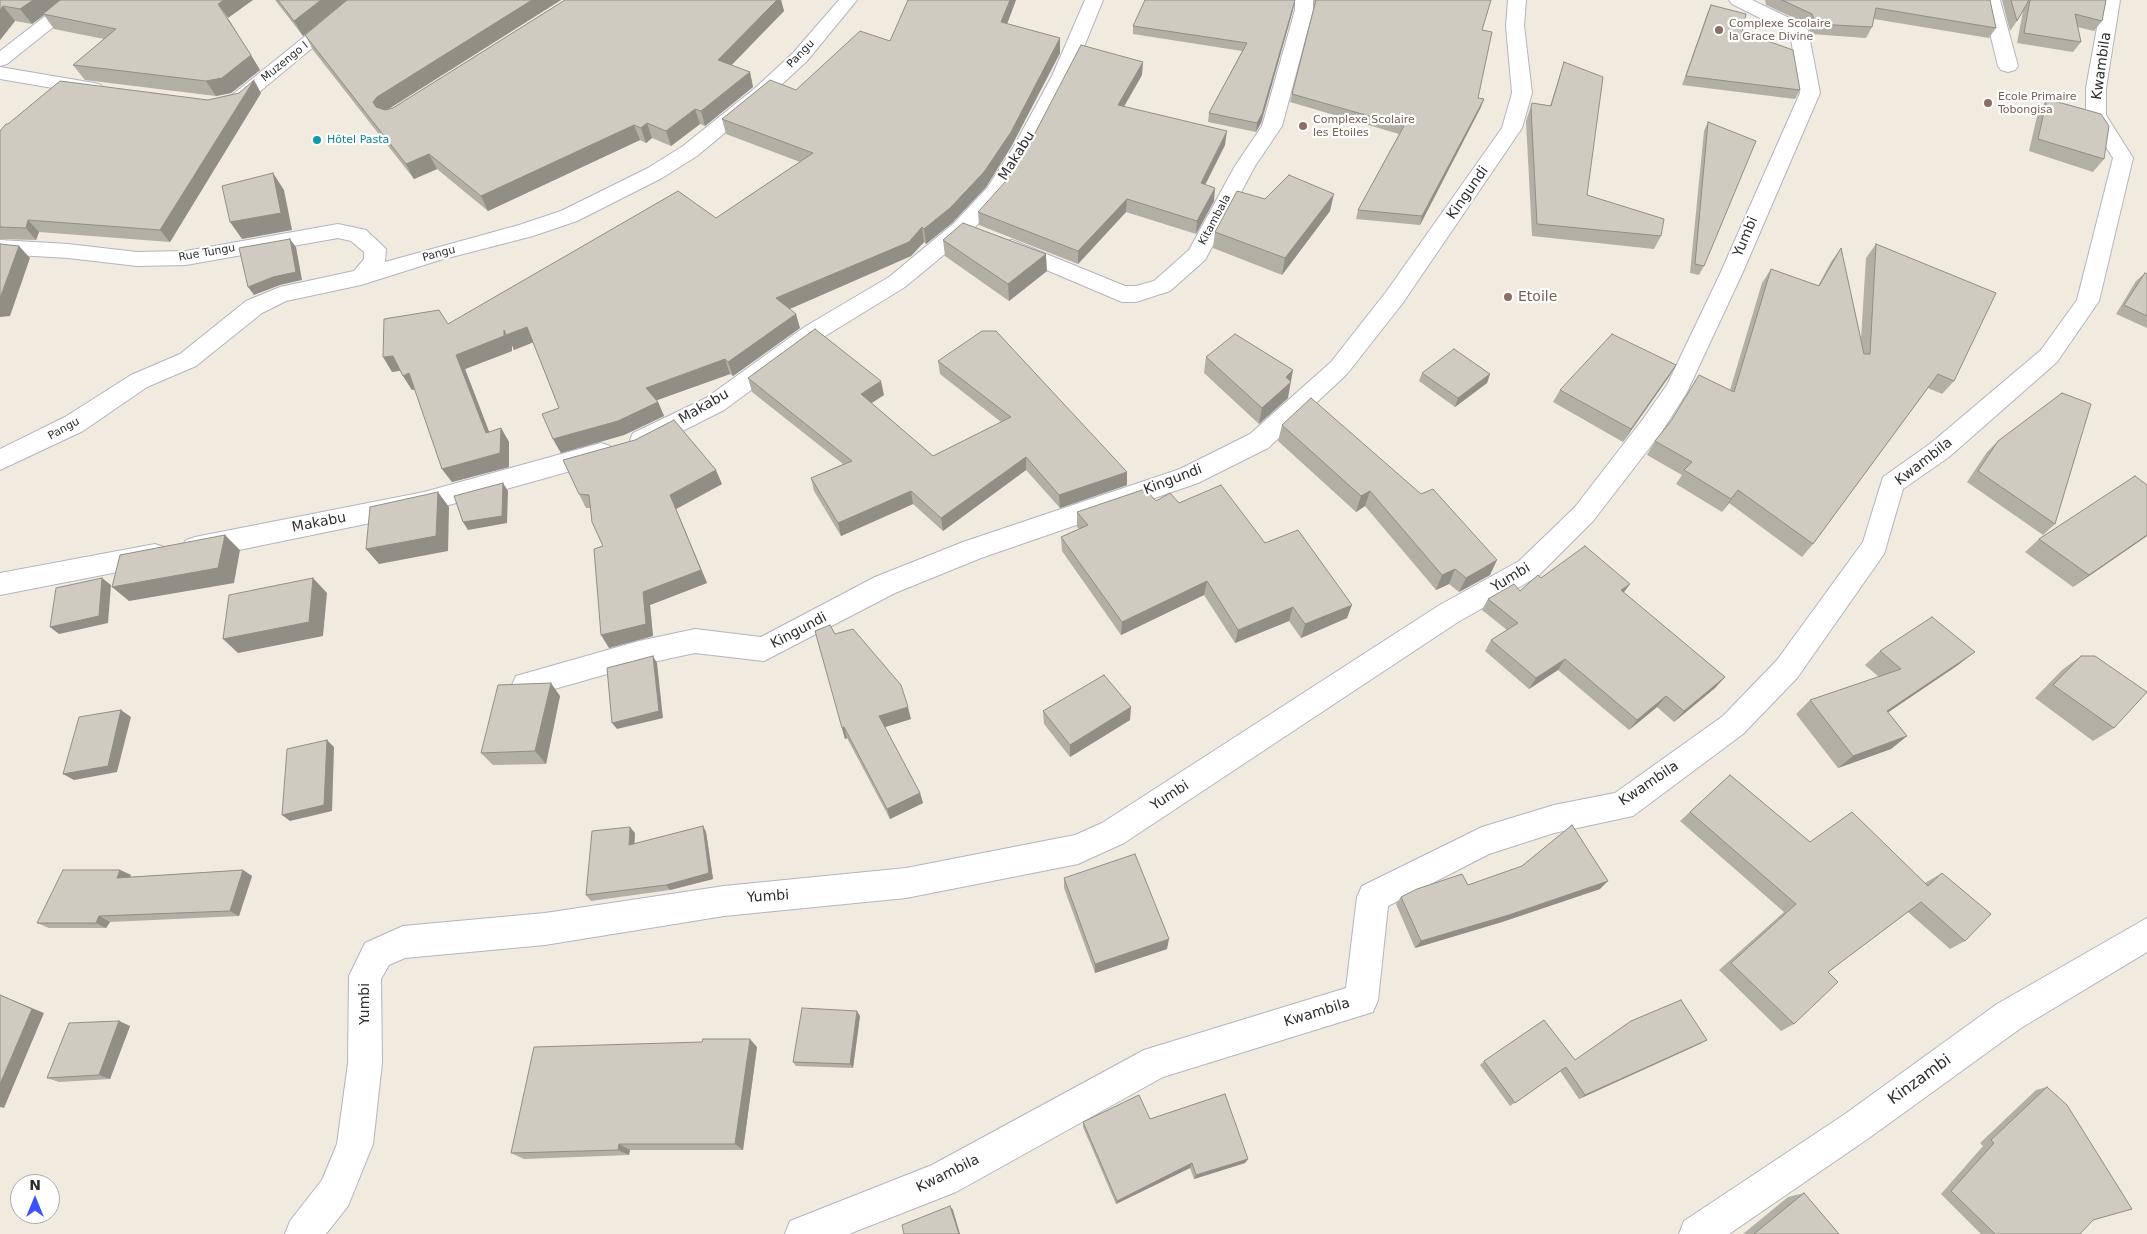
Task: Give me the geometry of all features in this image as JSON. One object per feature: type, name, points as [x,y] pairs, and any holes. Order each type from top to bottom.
[{"type":"street","points":[[0,60],[78,0]]},
{"type":"street","name":"Muzengo I","points":[[207,103],[230,102],[239,99],[361,0]]},
{"type":"street","name":"Pangu","points":[[0,460],[74,424],[140,381],[188,360],[254,307],[280,295],[361,277],[435,254],[525,231],[570,216],[655,173],[690,151],[761,94],[800,57],[832,22],[848,0]]},
{"type":"street","name":"Makabu","points":[[0,584],[424,502],[632,444],[715,404],[814,332],[977,234],[994,193],[1024,148],[1062,76],[1094,0]]},
{"type":"street","name":"Kitambala","points":[[977,234],[1036,256],[1122,294],[1136,294],[1162,286],[1197,255],[1245,166],[1272,126],[1304,10],[1304,0]]},
{"type":"street","name":"Kingundi","points":[[526,685],[639,653],[695,641],[764,649],[900,579],[972,550],[1189,476],[1259,441],[1339,368],[1394,298],[1512,128],[1522,93],[1515,26],[1517,0]]},
{"type":"street","name":"Yumbi","points":[[303,1234],[335,1193],[355,1144],[365,1063],[365,976],[377,954],[403,942],[545,929],[724,900],[816,894],[906,883],[1078,849],[1113,833],[1448,614],[1528,569],[1584,514],[1652,426],[1677,388],[1810,93],[1799,30],[1738,0]]},
{"type":"street","points":[[1991,0],[2008,66]]},
{"type":"street","name":"Kwambila","points":[[803,1234],[943,1179],[1156,1062],[1361,1000],[1373,897],[1482,842],[1554,819],[1622,806],[1733,726],[1787,669],[1875,546],[1892,484],[1940,450],[2049,356],[2088,301],[2123,158],[2096,115],[2096,88],[2111,0]]},
{"type":"street","points":[[0,73],[114,92]]},
{"type":"street","name":"Rue Tungu","points":[[0,247],[68,251],[136,259],[186,258],[338,231],[358,235],[375,249],[375,260],[361,277]]},
{"type":"street","name":"Kinzambi","points":[[1697,1234],[1857,1126],[2009,1016],[2147,934]]},
{"type":"building","points":[[0,0],[33,0],[20,9],[3,6],[0,10]]},
{"type":"building","points":[[60,0],[224,0],[218,4],[251,55],[222,78],[206,81],[73,65],[116,29],[43,14]]},
{"type":"building","points":[[278,0],[321,0],[294,21]]},
{"type":"building","points":[[347,0],[532,0],[377,97],[373,102],[376,107],[385,110],[393,108],[565,0],[777,0],[718,60],[750,72],[701,111],[695,109],[666,131],[647,123],[641,128],[634,125],[481,196],[429,154],[406,164],[305,35]]},
{"type":"building","points":[[908,0],[1010,0],[1001,22],[1060,38],[1011,132],[984,172],[950,208],[924,229],[922,227],[909,242],[776,298],[796,314],[728,362],[725,359],[646,388],[658,402],[618,421],[553,439],[542,414],[559,408],[527,327],[506,335],[504,330],[504,336],[456,355],[486,433],[501,428],[500,453],[442,469],[409,373],[403,376],[393,356],[383,357],[384,319],[439,310],[448,324],[678,191],[716,218],[813,153],[722,119],[770,80],[796,90],[860,31],[890,41]]},
{"type":"building","points":[[1145,0],[1295,0],[1262,114],[1257,123],[1209,113],[1247,43],[1133,26]]},
{"type":"building","points":[[1316,0],[1491,0],[1482,30],[1492,32],[1478,98],[1484,99],[1422,216],[1358,210],[1404,126],[1292,94]]},
{"type":"building","points":[[1782,0],[1990,0],[1996,28],[1876,8],[1872,27],[1816,24],[1812,14]]},
{"type":"building","points":[[2011,0],[2029,0],[2017,21]]},
{"type":"building","points":[[2030,0],[2106,0],[2102,21],[2075,14],[2081,42],[2024,33]]},
{"type":"building","points":[[1711,5],[1746,14],[1742,32],[1793,50],[1800,90],[1686,76]]},
{"type":"building","points":[[1081,45],[1143,62],[1118,105],[1227,131],[1201,183],[1215,188],[1197,221],[1127,199],[1078,251],[978,212],[1006,181],[1034,135]]},
{"type":"building","points":[[1564,62],[1603,77],[1587,195],[1664,219],[1661,236],[1537,224],[1531,108],[1532,103],[1551,106]]},
{"type":"building","points":[[254,80],[160,230],[28,220],[26,228],[0,227],[0,131],[6,124],[60,81],[208,100],[239,93]]},
{"type":"building","points":[[2047,99],[2101,114],[2109,126],[2104,159],[2038,139]]},
{"type":"building","points":[[1708,122],[1756,141],[1704,266],[1695,264]]},
{"type":"building","points":[[273,173],[281,213],[230,222],[222,186]]},
{"type":"building","points":[[1289,175],[1334,194],[1285,258],[1215,232],[1237,191],[1265,199]]},
{"type":"building","points":[[963,223],[1046,254],[1008,284],[943,240]]},
{"type":"building","points":[[290,239],[296,272],[273,277],[248,287],[239,248]]},
{"type":"building","points":[[0,244],[19,246],[0,298]]},
{"type":"building","points":[[1876,244],[1996,293],[1954,381],[1938,374],[1813,544],[1738,490],[1731,499],[1684,470],[1692,462],[1655,441],[1671,421],[1699,375],[1734,392],[1771,269],[1819,286],[1841,248],[1864,354],[1870,354]]},
{"type":"building","points":[[2145,273],[2147,274],[2147,316],[2124,305]]},
{"type":"building","points":[[815,329],[881,381],[861,394],[933,456],[1011,417],[938,361],[982,331],[996,331],[1127,472],[1059,495],[1026,457],[941,518],[911,491],[838,523],[811,478],[852,461],[748,378]]},
{"type":"building","points":[[1235,334],[1293,370],[1286,377],[1291,382],[1262,408],[1206,357]]},
{"type":"building","points":[[1612,334],[1676,365],[1631,429],[1560,390]]},
{"type":"building","points":[[1454,349],[1490,374],[1458,398],[1422,373]]},
{"type":"building","points":[[2062,393],[2091,404],[2055,524],[1978,471],[1998,441]]},
{"type":"building","points":[[1311,398],[1421,494],[1433,489],[1497,560],[1466,578],[1455,569],[1442,575],[1370,491],[1361,496],[1282,425]]},
{"type":"building","points":[[674,420],[716,470],[670,495],[701,570],[643,592],[646,624],[601,635],[594,549],[603,546],[592,522],[589,495],[579,494],[563,460],[635,440]]},
{"type":"building","points":[[2135,476],[2147,485],[2147,535],[2089,575],[2039,539]]},
{"type":"building","points":[[503,483],[502,516],[463,522],[454,496]]},
{"type":"building","points":[[1221,485],[1265,543],[1298,530],[1352,605],[1305,624],[1293,607],[1238,630],[1207,581],[1122,622],[1061,537],[1088,525],[1077,512],[1145,489],[1156,501],[1170,493],[1179,503]]},
{"type":"building","points":[[438,492],[436,536],[366,549],[370,507]]},
{"type":"building","points":[[225,535],[218,568],[112,587],[120,555]]},
{"type":"building","points":[[1585,546],[1630,584],[1621,590],[1725,677],[1684,711],[1666,696],[1637,720],[1565,659],[1536,678],[1491,640],[1518,623],[1488,599],[1514,584],[1520,591],[1538,575],[1541,578]]},
{"type":"building","points":[[102,578],[99,616],[50,627],[56,588]]},
{"type":"building","points":[[313,578],[309,622],[223,639],[229,595]]},
{"type":"building","points":[[1932,617],[1975,652],[1887,711],[1907,736],[1853,756],[1810,700],[1901,669],[1880,651]]},
{"type":"building","points":[[830,625],[835,634],[853,629],[901,685],[908,707],[879,716],[920,793],[887,809],[844,727],[842,728],[815,631]]},
{"type":"building","points":[[653,656],[659,711],[612,723],[607,668]]},
{"type":"building","points":[[2081,656],[2095,656],[2147,692],[2114,728],[2053,685]]},
{"type":"building","points":[[1104,675],[1131,707],[1070,745],[1043,711]]},
{"type":"building","points":[[551,683],[535,751],[481,753],[498,685]]},
{"type":"building","points":[[121,710],[108,766],[63,774],[79,717]]},
{"type":"building","points":[[327,740],[324,805],[282,815],[287,749]]},
{"type":"building","points":[[1730,775],[1810,842],[1852,812],[1928,886],[1942,873],[1991,914],[1965,941],[1921,902],[1828,972],[1838,982],[1794,1024],[1731,963],[1796,904],[1690,812]]},
{"type":"building","points":[[1572,825],[1608,881],[1509,915],[1421,941],[1401,897],[1417,889],[1462,874],[1468,885],[1522,866]]},
{"type":"building","points":[[703,826],[709,873],[666,885],[586,895],[592,831],[630,827],[629,845]]},
{"type":"building","points":[[1135,854],[1169,939],[1095,964],[1064,878]]},
{"type":"building","points":[[63,870],[120,870],[117,878],[243,870],[230,911],[99,916],[96,923],[37,923]]},
{"type":"building","points":[[0,995],[32,1009],[0,1084]]},
{"type":"building","points":[[1681,1000],[1707,1040],[1585,1095],[1566,1067],[1515,1103],[1484,1061],[1544,1020],[1575,1060],[1631,1021]]},
{"type":"building","points":[[802,1008],[857,1011],[850,1064],[793,1062]]},
{"type":"building","points":[[119,1021],[99,1075],[47,1078],[69,1023]]},
{"type":"building","points":[[703,1039],[750,1039],[735,1144],[619,1144],[618,1150],[511,1153],[534,1047],[702,1042]]},
{"type":"building","points":[[2047,1087],[2067,1105],[2132,1209],[2093,1220],[2080,1234],[1995,1234],[1951,1191],[1994,1143],[1991,1140]]},
{"type":"building","points":[[1225,1094],[1248,1159],[1196,1175],[1192,1163],[1117,1201],[1083,1122],[1139,1095],[1150,1119]]},
{"type":"building","points":[[1804,1193],[1839,1234],[1754,1234]]},
{"type":"building","points":[[950,1206],[959,1234],[904,1234],[902,1225]]},
{"type":"place","name":"Complexe Scolaire la Grace Divine","points":[[1719,30]]},
{"type":"place","name":"Ecole Primaire Tobongisa","points":[[1988,103]]},
{"type":"place","name":"Complexe Scolaire les Etoiles","points":[[1303,126]]},
{"type":"place","name":"Hôtel Pasta","points":[[317,140]]},
{"type":"place","name":"Etoile","points":[[1508,297]]}]
